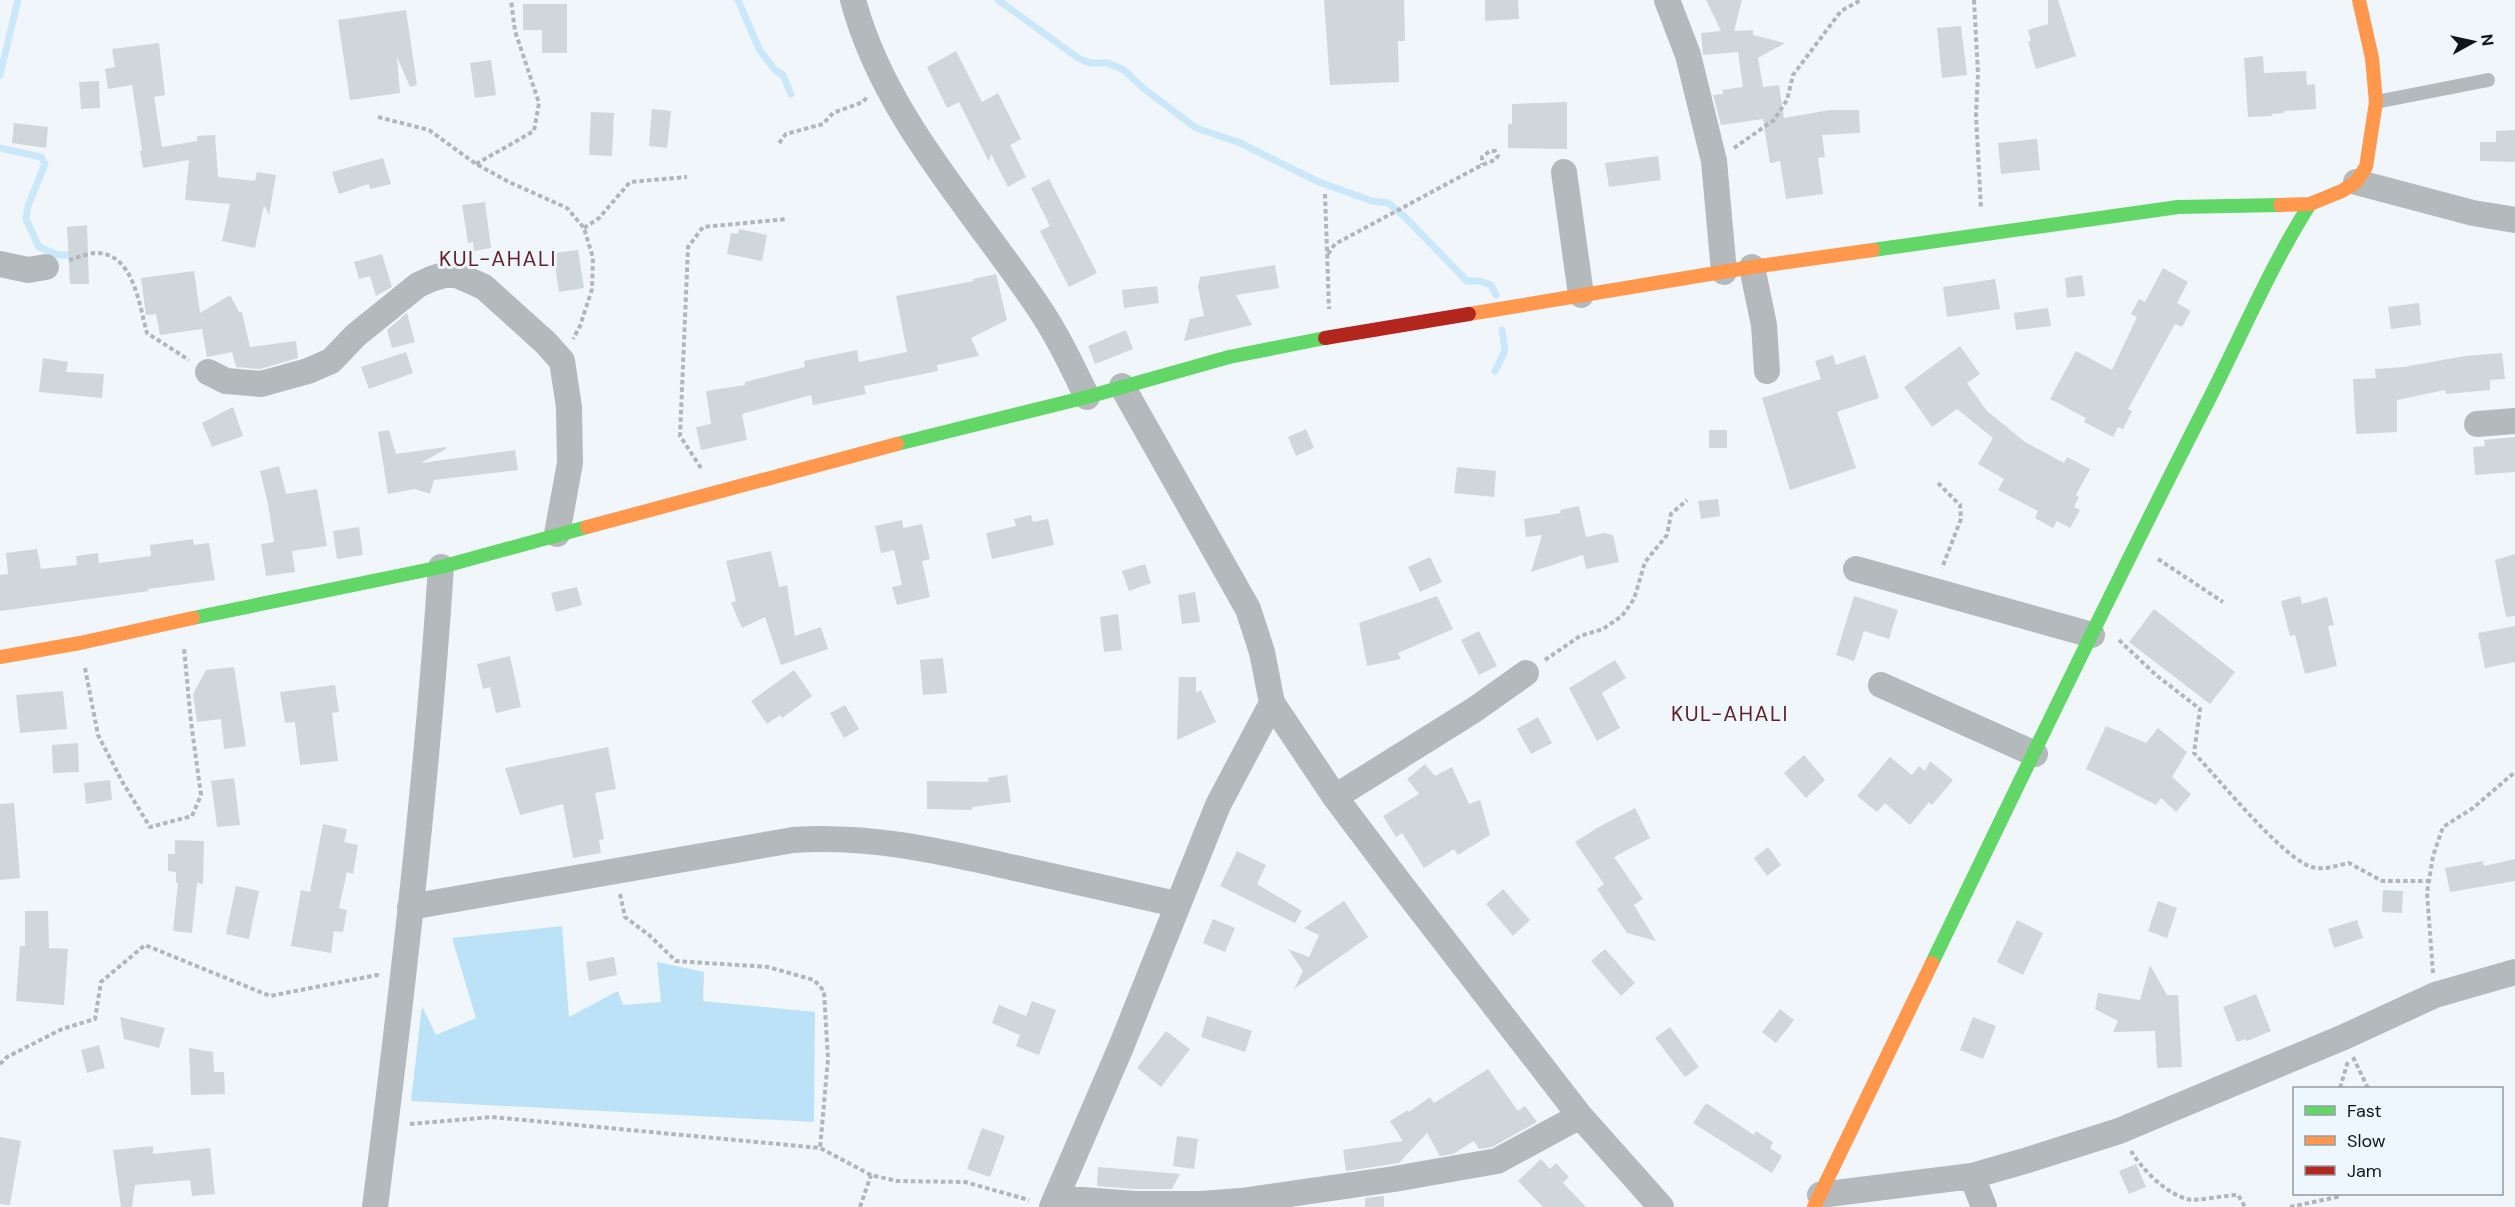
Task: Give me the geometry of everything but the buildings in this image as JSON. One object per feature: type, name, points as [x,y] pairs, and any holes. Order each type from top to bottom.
[{"type":"street","points":[[853,0],[862,36],[882,79],[945,178],[1038,307],[1087,397]]},
{"type":"street","points":[[1667,0],[1688,56],[1714,161],[1724,272]]},
{"type":"street","points":[[0,657],[80,643],[250,605],[441,567],[834,459],[1087,397],[1229,357],[1329,337],[1752,267],[2178,207],[2310,204],[2342,191],[2356,182],[2366,167],[2376,102],[2372,58],[2360,0]]},
{"type":"street","points":[[1564,172],[1581,295]]},
{"type":"street","points":[[2356,182],[2473,213],[2515,220]]},
{"type":"street","points":[[1817,1201],[2135,544],[2225,369],[2290,235],[2310,204]]},
{"type":"street","points":[[0,264],[37,269]]},
{"type":"street","points":[[1752,267],[1764,325],[1767,370]]},
{"type":"street","points":[[208,372],[226,381],[261,384],[308,371],[331,361],[356,335],[418,285],[444,275],[457,275],[484,287],[546,344],[561,361],[569,407],[570,463],[557,534]]},
{"type":"street","points":[[1122,386],[1248,609],[1262,652],[1272,703],[1335,797],[1580,1116],[1661,1207]]},
{"type":"street","points":[[2477,424],[2515,422]]},
{"type":"street","points":[[375,1207],[401,991],[432,698],[441,567]]},
{"type":"street","points":[[1856,569],[1933,592],[2096,628]]},
{"type":"street","points":[[1335,797],[1474,710],[1526,673]]},
{"type":"street","points":[[1881,685],[2035,754]]},
{"type":"street","points":[[1272,703],[1218,805],[1176,904],[1121,1047],[1047,1202],[1200,1204],[1240,1201],[1394,1179],[1497,1161],[1580,1116]]},
{"type":"street","points":[[410,907],[793,840],[827,838],[873,840],[920,846],[1176,904]]},
{"type":"street","points":[[1817,1201],[1972,1176],[2119,1131],[2344,1037],[2435,995],[2515,972]]},
{"type":"street","points":[[1972,1176],[1984,1207]]},
{"type":"lane","points":[[2376,102],[2488,80]]},
{"type":"path","points":[[476,164],[534,131],[540,103],[515,31],[511,0]]},
{"type":"path","points":[[1714,161],[1774,120],[1787,100],[1793,75],[1840,11],[1861,0]]},
{"type":"path","points":[[1974,0],[1978,73],[1976,115],[1983,234]]},
{"type":"path","points":[[779,143],[786,134],[823,124],[833,113],[863,102],[882,79]]},
{"type":"path","points":[[378,117],[429,130],[476,164],[509,182],[567,208],[584,228],[593,258],[592,289],[580,326],[561,361]]},
{"type":"path","points":[[1328,254],[1335,243],[1495,160],[1498,156],[1495,151],[1490,151],[1482,157],[1482,165]]},
{"type":"path","points":[[584,228],[599,218],[630,183],[687,177]]},
{"type":"path","points":[[1325,194],[1329,337]]},
{"type":"path","points":[[716,490],[680,436],[688,247],[703,227],[787,219]]},
{"type":"path","points":[[37,269],[95,252],[114,257],[129,273],[147,333],[208,372]]},
{"type":"path","points":[[1933,592],[1961,519],[1960,505],[1938,483]]},
{"type":"path","points":[[1526,673],[1580,636],[1603,630],[1622,616],[1634,599],[1645,562],[1667,535],[1671,514],[1687,500]]},
{"type":"path","points":[[2135,544],[2223,602]]},
{"type":"path","points":[[80,643],[98,735],[123,783],[150,827],[192,816],[201,795],[181,621]]},
{"type":"path","points":[[2096,628],[2200,709],[2194,753],[2283,849],[2312,867],[2328,868],[2349,863],[2382,881],[2429,881]]},
{"type":"path","points":[[2435,995],[2427,893],[2433,856],[2443,827],[2473,808],[2515,772]]},
{"type":"path","points":[[615,872],[625,917],[649,934],[676,961],[768,967],[814,980],[824,991],[828,1059],[820,1148]]},
{"type":"path","points":[[0,1064],[7,1057],[62,1029],[95,1019],[100,982],[145,945],[270,996],[376,975],[401,991]]},
{"type":"path","points":[[2341,1087],[2350,1051],[2367,1087]]},
{"type":"path","points":[[385,1126],[492,1117],[820,1148],[871,1175],[897,1181],[965,1182],[1047,1202]]},
{"type":"path","points":[[2119,1131],[2134,1157],[2163,1187],[2188,1200],[2224,1195],[2238,1196],[2245,1207]]},
{"type":"path","points":[[861,1207],[871,1175]]},
{"type":"path","points":[[2290,1207],[2337,1197],[2337,1195]]},
{"type":"shaded area","points":[[562,926],[569,1017],[618,991],[623,1005],[661,1002],[657,962],[704,972],[703,1001],[815,1012],[814,1122],[411,1101],[422,1006],[436,1035],[476,1018],[452,938]]},
{"type":"waterway","points":[[0,75],[18,0]]},
{"type":"waterway","points":[[738,0],[759,49],[775,70],[783,75],[791,94]]},
{"type":"waterway","points":[[998,0],[1078,58],[1090,63],[1108,63],[1124,70],[1143,88],[1196,128],[1238,142],[1319,182],[1372,201],[1388,203],[1404,216],[1467,281],[1480,281],[1491,285],[1496,295]]},
{"type":"waterway","points":[[0,148],[41,157],[45,164],[28,206],[26,219],[39,247],[58,255],[76,255]]},
{"type":"waterway","points":[[1495,371],[1505,351],[1502,330]]},
{"type":"traffic: fast","points":[[1932,963],[2167,481],[2267,281],[2310,204]]},
{"type":"traffic: fast","points":[[1873,250],[2178,207],[2280,205]]},
{"type":"traffic: fast","points":[[897,444],[1087,397],[1229,357],[1325,338]]},
{"type":"traffic: fast","points":[[193,618],[441,567],[587,527]]},
{"type":"traffic: slow","points":[[2280,205],[2310,204],[2342,191],[2356,182],[2366,167],[2376,102],[2372,58],[2359,0]]},
{"type":"traffic: slow","points":[[1469,314],[1752,267],[1873,250]]},
{"type":"traffic: slow","points":[[587,527],[897,444]]},
{"type":"traffic: slow","points":[[0,657],[80,643],[193,618]]},
{"type":"traffic: slow","points":[[1814,1207],[1932,963]]},
{"type":"traffic: jam","points":[[1325,338],[1469,314]]},
{"type":"district","name":"KUL-AHALI","points":[[498,259]]},
{"type":"district","name":"KUL-AHALI","points":[[1730,714]]}]
